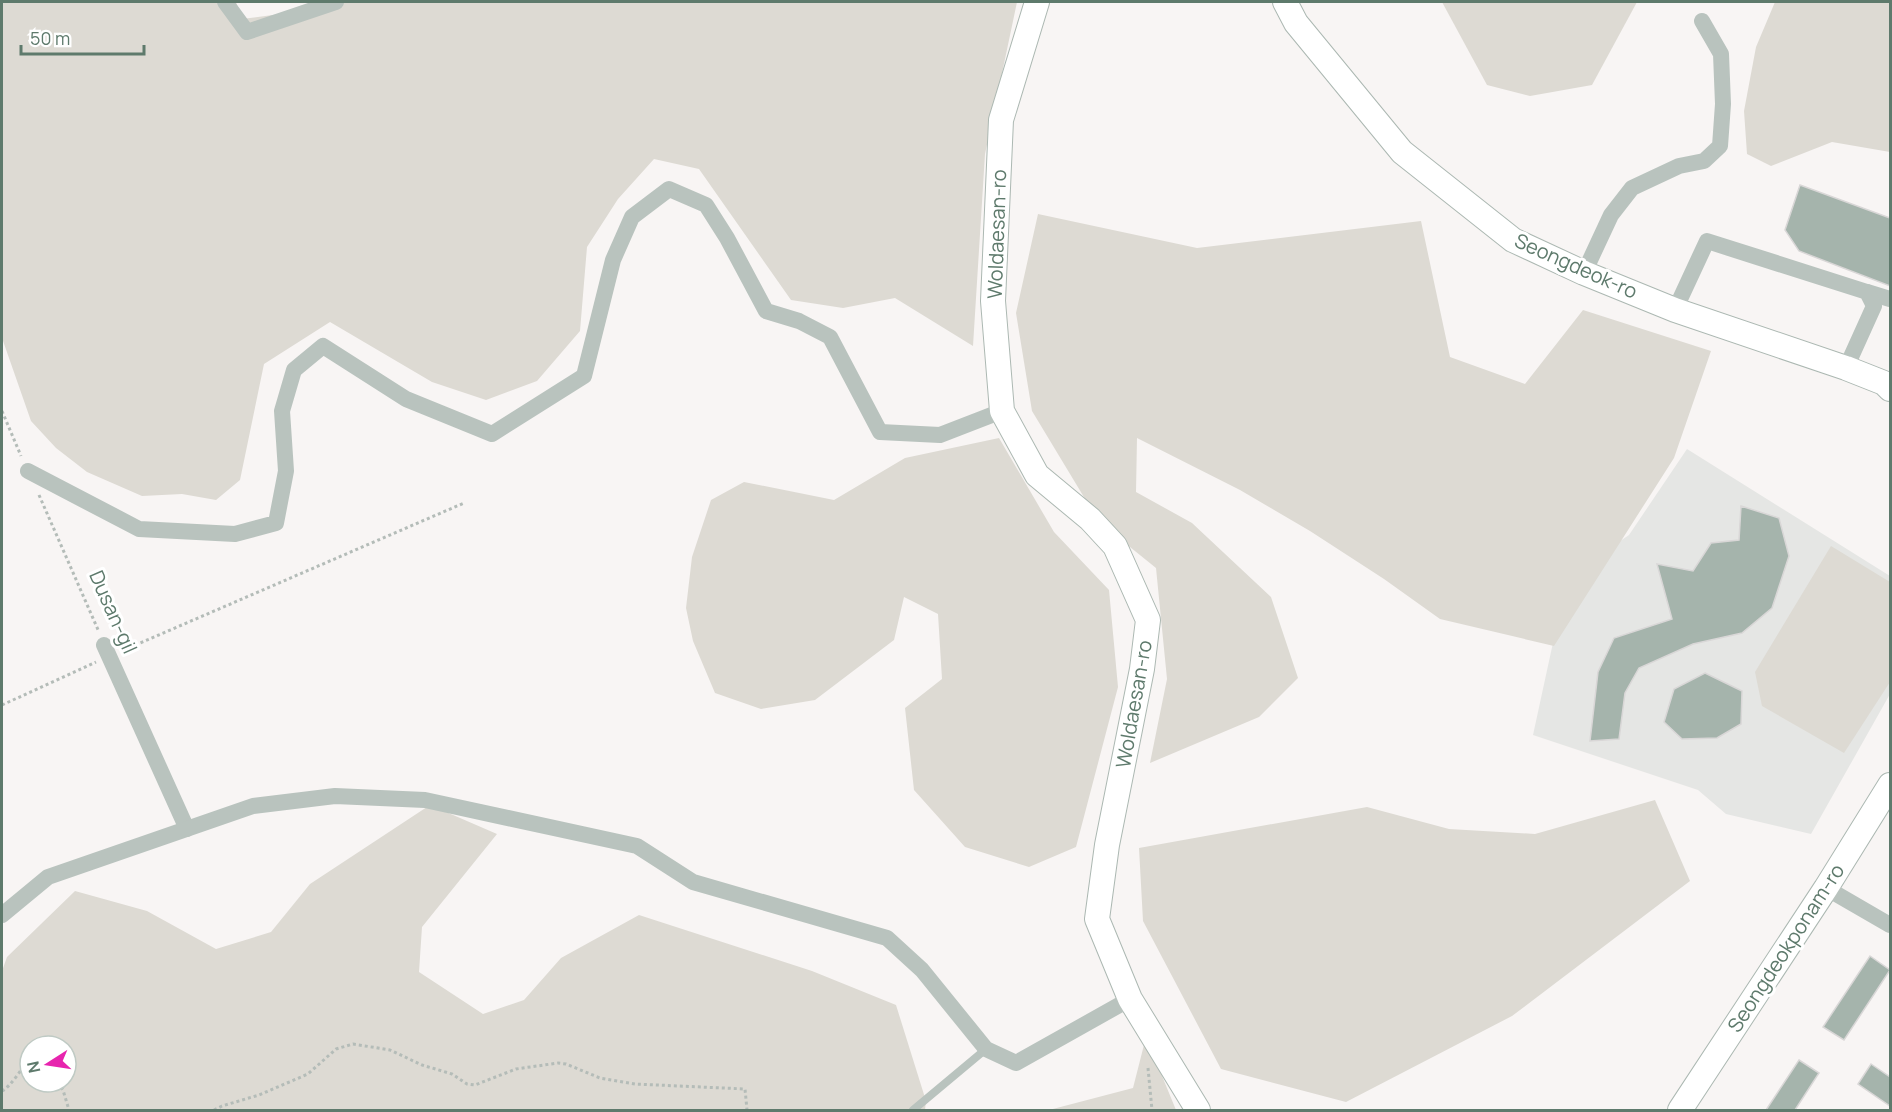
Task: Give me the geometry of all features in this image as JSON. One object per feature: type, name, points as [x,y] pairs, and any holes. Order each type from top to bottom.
[{"type":"street","points":[[225,2],[247,32],[336,2]]},
{"type":"street","name":"Woldaesan-ro","points":[[1037,2],[1001,120],[993,302],[1002,411],[1036,475],[1090,519],[1115,546],[1148,620],[1142,669],[1107,845],[1097,919],[1130,999],[1198,1110]]},
{"type":"street","name":"Seongdeok-ro","points":[[1285,2],[1296,24],[1402,152],[1514,240],[1584,273],[1675,310],[1846,368],[1888,385]]},
{"type":"street","points":[[1584,273],[1611,215],[1632,188],[1679,166],[1704,161],[1720,146],[1723,104],[1721,54],[1702,21]]},
{"type":"street","points":[[28,471],[139,529],[235,534],[276,523],[285,471],[282,411],[294,370],[323,346],[406,399],[492,434],[584,376],[613,260],[632,217],[669,189],[706,205],[727,238],[766,311],[799,321],[830,337],[880,432],[940,435],[1002,411]]},
{"type":"street","points":[[1675,310],[1707,241],[1890,299]]},
{"type":"street","points":[[1846,368],[1874,306],[1867,292]]},
{"type":"street","name":"Dusan-gil","points":[[107,650],[187,829]]},
{"type":"street","name":"Seongdeokponam-ro","points":[[1680,1110],[1826,888],[1890,785]]},
{"type":"street","points":[[2,915],[48,877],[254,806],[334,795],[425,800],[637,846],[693,882],[887,938],[922,970],[986,1050],[1016,1063],[1130,999]]},
{"type":"street","points":[[1826,888],[1890,925]]},
{"type":"lane","points":[[913,1110],[986,1050]]},
{"type":"path","name":"Dusan-gil","points":[[2,411],[107,650]]},
{"type":"path","points":[[2,705],[107,650],[464,503]]},
{"type":"path","points":[[1152,1035],[1145,1051],[1152,1110]]},
{"type":"path","points":[[214,1110],[259,1095],[308,1074],[336,1049],[353,1044],[390,1050],[422,1065],[452,1074],[467,1084],[475,1085],[516,1069],[558,1063],[600,1078],[635,1084],[745,1089],[747,1110]]},
{"type":"path","points":[[2,1091],[18,1076]]},
{"type":"path","points":[[64,1094],[69,1110]]},
{"type":"shaded area","points":[[2,2],[236,2],[242,19],[303,11],[318,2],[1017,2],[985,154],[973,346],[895,298],[843,308],[791,300],[699,169],[654,159],[618,199],[587,247],[580,331],[537,381],[486,400],[432,382],[330,322],[264,364],[240,480],[216,500],[182,494],[142,496],[87,472],[56,448],[31,421],[2,338]]},
{"type":"shaded area","points":[[1442,2],[1637,2],[1592,85],[1530,96],[1487,85]]},
{"type":"shaded area","points":[[1775,2],[1890,2],[1890,152],[1832,142],[1771,166],[1747,154],[1744,111],[1756,47]]},
{"type":"shaded area","points":[[1038,214],[1197,248],[1421,221],[1450,357],[1525,384],[1583,310],[1711,351],[1674,458],[1554,646],[1440,619],[1310,531],[1240,490],[1137,438],[1136,492],[1192,523],[1271,597],[1298,678],[1259,717],[1150,763],[1167,679],[1156,568],[1099,522],[1032,411],[1016,313]]},
{"type":"shaded area","points":[[999,438],[1054,532],[1109,590],[1118,687],[1076,847],[1029,867],[965,847],[914,790],[905,708],[942,679],[938,614],[904,597],[894,640],[815,700],[761,709],[715,693],[693,641],[686,608],[692,557],[711,500],[744,482],[834,500],[905,458]]},
{"type":"shaded area","points":[[1687,449],[1890,576],[1890,694],[1811,834],[1726,814],[1698,790],[1533,735],[1559,615],[1604,552],[1629,535]]},
{"type":"shaded area","points":[[1831,546],[1890,582],[1890,682],[1844,753],[1762,706],[1755,672]]},
{"type":"shaded area","points":[[1655,800],[1690,881],[1512,1016],[1346,1102],[1221,1069],[1143,921],[1139,848],[1367,807],[1449,829],[1535,834]]},
{"type":"shaded area","points":[[430,805],[497,834],[422,927],[419,972],[483,1014],[524,1000],[561,958],[639,915],[812,971],[896,1005],[926,1101],[925,1110],[2,1110],[2,971],[7,957],[75,891],[147,911],[216,949],[271,932],[310,884]]},
{"type":"shaded area","points":[[1146,1037],[1176,1110],[1049,1110],[1133,1088]]},
{"type":"building","points":[[1800,185],[1890,218],[1890,286],[1799,251],[1785,230]]},
{"type":"building","points":[[1741,506],[1779,518],[1789,556],[1772,608],[1742,633],[1693,644],[1639,668],[1625,693],[1619,739],[1590,741],[1598,672],[1614,638],[1672,619],[1657,564],[1693,571],[1711,543],[1739,540]]},
{"type":"building","points":[[1705,673],[1742,691],[1741,724],[1717,738],[1682,739],[1664,722],[1674,689]]},
{"type":"building","points":[[1870,956],[1890,970],[1844,1040],[1823,1027]]},
{"type":"building","points":[[1799,1060],[1819,1073],[1795,1110],[1766,1110]]},
{"type":"building","points":[[1871,1064],[1890,1077],[1890,1106],[1858,1084]]}]
